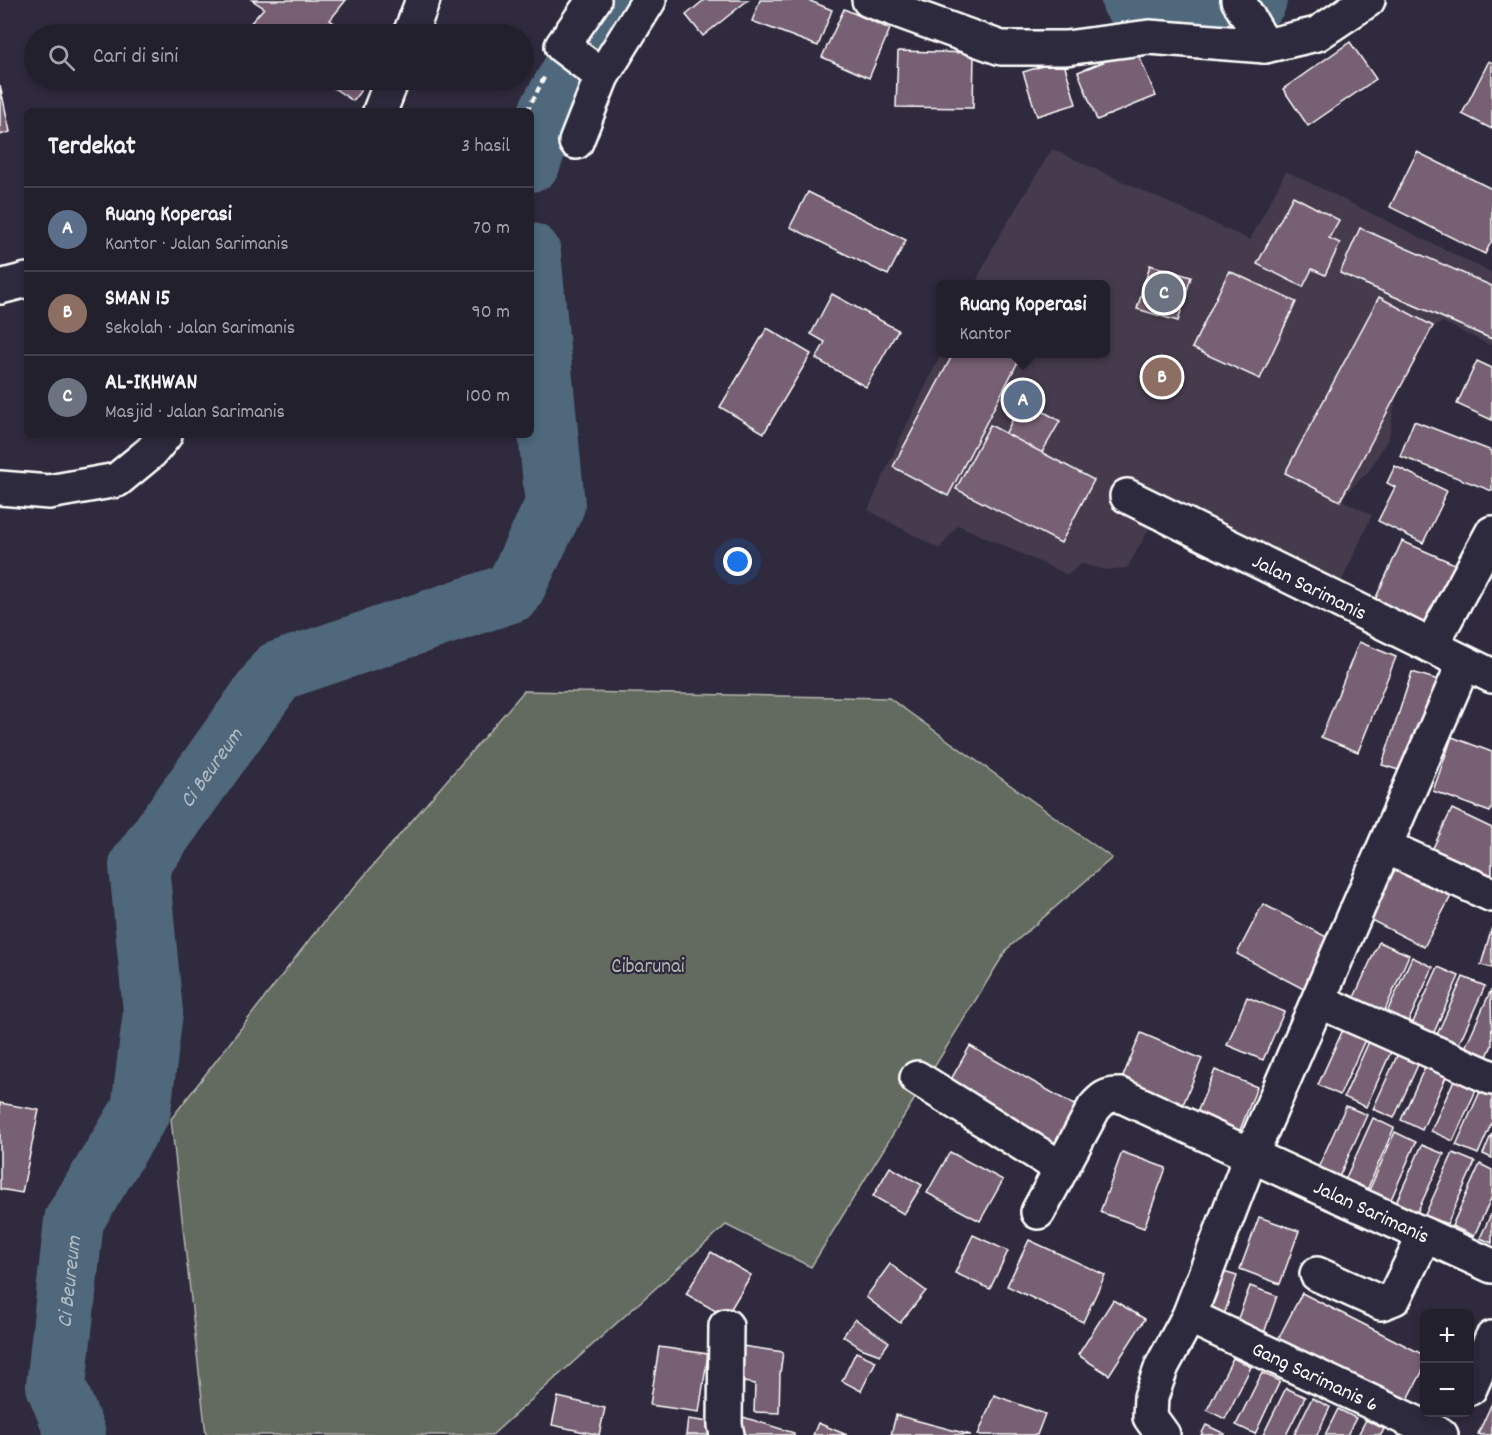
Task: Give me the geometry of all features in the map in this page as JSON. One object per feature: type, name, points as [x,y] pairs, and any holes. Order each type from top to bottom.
[{"type":"street","points":[[414,24],[423,0]]},
{"type":"street","points":[[576,142],[581,61],[594,0]]},
{"type":"street","points":[[581,61],[649,0]]},
{"type":"street","points":[[869,0],[1001,48],[1066,48],[1149,37],[1265,46],[1317,34],[1368,0]]},
{"type":"street","points":[[1243,10],[1265,46]]},
{"type":"street","points":[[381,108],[389,90]]},
{"type":"street","points":[[0,287],[24,281]]},
{"type":"street","points":[[0,488],[50,492],[117,480],[151,452],[163,438]]},
{"type":"street","name":"Jalan Sarimanis","points":[[1127,495],[1478,670]]},
{"type":"street","points":[[1431,646],[1492,533]]},
{"type":"street","points":[[1163,1435],[1150,1417],[1151,1397],[1162,1366],[1189,1316],[1251,1155],[1386,847],[1478,670]]},
{"type":"street","points":[[1386,847],[1492,895]]},
{"type":"street","points":[[1319,1001],[1492,1078]]},
{"type":"street","points":[[917,1077],[1061,1168],[1038,1212]]},
{"type":"street","name":"Jalan Sarimanis","points":[[1061,1168],[1094,1108],[1104,1097],[1112,1094],[1120,1095],[1492,1266]]},
{"type":"street","points":[[1317,1274],[1382,1303],[1394,1298],[1425,1235]]},
{"type":"street","name":"Gang Sarimanis 6","points":[[1189,1316],[1442,1435]]},
{"type":"street","points":[[726,1326],[725,1425],[727,1435]]},
{"type":"street","points":[[1474,1379],[1492,1338]]},
{"type":"street","points":[[1448,1435],[1456,1417]]},
{"type":"path","points":[[528,108],[533,96],[581,61]]},
{"type":"shaded area","points":[[1052,149],[1250,240],[1286,171],[1492,273],[1492,346],[1442,322],[1391,358],[1396,397],[1389,437],[1369,471],[1340,499],[1372,515],[1339,587],[1167,497],[1127,568],[1107,570],[1081,564],[1068,575],[958,525],[939,549],[868,510],[939,358],[1110,358],[1110,280],[977,280],[995,243]]},
{"type":"green space","name":"Cibarunai","points":[[524,691],[889,698],[1112,858],[1007,949],[811,1267],[726,1225],[492,1435],[206,1435],[171,1119],[313,935]]},
{"type":"building","points":[[252,0],[346,0],[330,20],[336,24],[250,24],[264,8]]},
{"type":"building","points":[[704,0],[748,0],[703,36],[686,15]]},
{"type":"building","points":[[760,0],[808,0],[832,10],[818,46],[752,21]]},
{"type":"building","points":[[844,9],[890,29],[869,78],[822,57]]},
{"type":"building","points":[[1350,42],[1376,79],[1308,126],[1283,89]]},
{"type":"building","points":[[1136,49],[1156,96],[1097,120],[1078,72]]},
{"type":"building","points":[[898,51],[974,53],[973,108],[896,107]]},
{"type":"building","points":[[1063,60],[1076,104],[1037,116],[1023,72]]},
{"type":"building","points":[[1489,61],[1492,63],[1492,129],[1462,114]]},
{"type":"building","points":[[0,85],[10,132],[0,135]]},
{"type":"building","points":[[337,90],[361,90],[353,101]]},
{"type":"building","points":[[1417,152],[1492,189],[1492,240],[1485,254],[1390,207]]},
{"type":"building","points":[[808,192],[906,240],[888,275],[790,227]]},
{"type":"building","points":[[1293,196],[1339,220],[1329,238],[1340,243],[1325,275],[1312,269],[1303,287],[1257,264]]},
{"type":"building","points":[[1360,228],[1492,286],[1492,339],[1340,273]]},
{"type":"building","points":[[1150,265],[1191,277],[1178,321],[1137,309]]},
{"type":"building","points":[[1229,271],[1296,302],[1260,379],[1192,348]]},
{"type":"building","points":[[832,294],[898,330],[866,387],[816,359],[825,342],[811,334]]},
{"type":"building","points":[[1379,297],[1433,326],[1340,501],[1285,473]]},
{"type":"building","points":[[767,328],[811,354],[764,433],[720,407]]},
{"type":"building","points":[[951,358],[1020,358],[948,496],[893,467]]},
{"type":"building","points":[[1477,361],[1492,368],[1492,420],[1457,404]]},
{"type":"building","points":[[1023,400],[1060,421],[1037,461],[1001,442]]},
{"type":"building","points":[[1414,421],[1492,451],[1492,491],[1400,456]]},
{"type":"building","points":[[990,425],[1094,480],[1061,543],[956,489]]},
{"type":"building","points":[[1395,466],[1447,491],[1423,543],[1378,521],[1395,487],[1387,483]]},
{"type":"building","points":[[1402,541],[1459,566],[1431,628],[1374,602]]},
{"type":"building","points":[[1359,642],[1396,657],[1358,752],[1321,737]]},
{"type":"building","points":[[1412,672],[1445,682],[1415,775],[1382,765]]},
{"type":"building","points":[[1452,737],[1492,752],[1492,807],[1490,812],[1433,791]]},
{"type":"building","points":[[1452,809],[1492,828],[1492,881],[1431,852]]},
{"type":"building","points":[[1396,868],[1451,896],[1424,947],[1369,919]]},
{"type":"building","points":[[1263,904],[1338,943],[1311,993],[1237,954]]},
{"type":"building","points":[[1492,927],[1492,968],[1481,965]]},
{"type":"building","points":[[1379,942],[1409,955],[1382,1017],[1351,1004]]},
{"type":"building","points":[[1412,957],[1433,967],[1405,1029],[1384,1019]]},
{"type":"building","points":[[1438,967],[1459,976],[1431,1039],[1410,1029]]},
{"type":"building","points":[[1463,977],[1485,986],[1457,1048],[1435,1039]]},
{"type":"building","points":[[1491,990],[1492,1045],[1485,1061],[1463,1052]]},
{"type":"building","points":[[1247,997],[1284,1012],[1263,1060],[1227,1045]]},
{"type":"building","points":[[1346,1023],[1368,1033],[1340,1095],[1318,1085]]},
{"type":"building","points":[[1141,1033],[1202,1059],[1182,1107],[1121,1081]]},
{"type":"building","points":[[1372,1035],[1394,1045],[1366,1107],[1344,1097]]},
{"type":"building","points":[[970,1046],[1076,1106],[1051,1150],[945,1090]]},
{"type":"building","points":[[1401,1047],[1422,1056],[1394,1118],[1373,1109]]},
{"type":"building","points":[[1429,1058],[1450,1068],[1422,1130],[1401,1120]]},
{"type":"building","points":[[1459,1069],[1481,1079],[1453,1141],[1431,1131]]},
{"type":"building","points":[[1215,1070],[1257,1087],[1238,1135],[1195,1117]]},
{"type":"building","points":[[1484,1083],[1492,1087],[1492,1122],[1478,1154],[1456,1145]]},
{"type":"building","points":[[0,1103],[39,1110],[22,1193],[0,1189]]},
{"type":"building","points":[[1346,1106],[1367,1115],[1339,1177],[1318,1168]]},
{"type":"building","points":[[1373,1118],[1394,1128],[1367,1190],[1345,1180]]},
{"type":"building","points":[[1395,1132],[1416,1142],[1389,1204],[1367,1195]]},
{"type":"building","points":[[1492,1133],[1492,1158],[1483,1154]]},
{"type":"building","points":[[1422,1145],[1444,1154],[1415,1217],[1394,1207]]},
{"type":"building","points":[[950,1152],[1003,1180],[980,1221],[927,1193]]},
{"type":"building","points":[[1122,1152],[1166,1168],[1144,1228],[1100,1212]]},
{"type":"building","points":[[1453,1153],[1475,1162],[1447,1224],[1425,1215]]},
{"type":"building","points":[[1480,1164],[1492,1170],[1492,1196],[1474,1236],[1452,1226]]},
{"type":"building","points":[[890,1167],[922,1185],[904,1214],[873,1196]]},
{"type":"building","points":[[1492,1212],[1492,1243],[1480,1238]]},
{"type":"building","points":[[1259,1217],[1299,1231],[1280,1284],[1240,1269]]},
{"type":"building","points":[[973,1235],[1008,1251],[990,1289],[955,1273]]},
{"type":"building","points":[[1029,1240],[1105,1275],[1083,1322],[1007,1286]]},
{"type":"building","points":[[711,1252],[751,1275],[726,1317],[686,1294]]},
{"type":"building","points":[[890,1264],[926,1291],[900,1323],[866,1297]]},
{"type":"building","points":[[1214,1269],[1237,1276],[1224,1315],[1201,1308]]},
{"type":"building","points":[[1250,1286],[1277,1296],[1262,1339],[1234,1329]]},
{"type":"building","points":[[1302,1293],[1420,1353],[1420,1376],[1403,1409],[1275,1345]]},
{"type":"building","points":[[1113,1300],[1145,1319],[1109,1375],[1078,1355]]},
{"type":"building","points":[[855,1319],[889,1342],[880,1355],[861,1348],[843,1336]]},
{"type":"building","points":[[742,1346],[783,1352],[779,1413],[754,1412],[755,1384],[737,1381]]},
{"type":"building","points":[[659,1347],[708,1354],[699,1412],[650,1405]]},
{"type":"building","points":[[856,1352],[876,1361],[861,1391],[842,1381]]},
{"type":"building","points":[[1233,1358],[1251,1367],[1225,1419],[1207,1410]]},
{"type":"building","points":[[1262,1373],[1280,1381],[1255,1434],[1236,1425]]},
{"type":"building","points":[[1286,1388],[1305,1397],[1286,1435],[1263,1435]]},
{"type":"building","points":[[994,1395],[1045,1414],[1037,1435],[978,1435]]},
{"type":"building","points":[[558,1397],[605,1408],[599,1435],[552,1425]]},
{"type":"building","points":[[1312,1398],[1330,1407],[1317,1435],[1294,1435]]},
{"type":"building","points":[[1492,1403],[1492,1435],[1480,1435],[1478,1434]]},
{"type":"building","points":[[1338,1409],[1356,1418],[1347,1435],[1325,1435]]},
{"type":"building","points":[[896,1415],[971,1435],[891,1435]]},
{"type":"building","points":[[743,1417],[794,1433],[794,1435],[737,1435]]},
{"type":"building","points":[[688,1419],[717,1423],[716,1435],[686,1435]]},
{"type":"building","points":[[1366,1420],[1384,1429],[1381,1435],[1358,1435]]},
{"type":"building","points":[[818,1423],[847,1435],[813,1435]]},
{"type":"building","points":[[1206,1425],[1225,1434],[1201,1435]]},
{"type":"waterway","name":"Ci Beureum","points":[[534,154],[549,111],[592,36],[624,0]]},
{"type":"waterway","name":"Ci Beureum","points":[[1131,0],[1214,10],[1245,6],[1257,0]]},
{"type":"waterway","name":"Ci Beureum","points":[[76,1435],[56,1386],[74,1220],[141,1110],[153,1012],[139,866],[278,671],[513,592],[555,505],[534,284]]},
{"type":"place","name":"AL-IKHWAN","points":[[1164,293]]},
{"type":"place","name":"SMAN 15","points":[[1162,377]]},
{"type":"place","name":"Ruang Koperasi","points":[[1023,400]]}]
